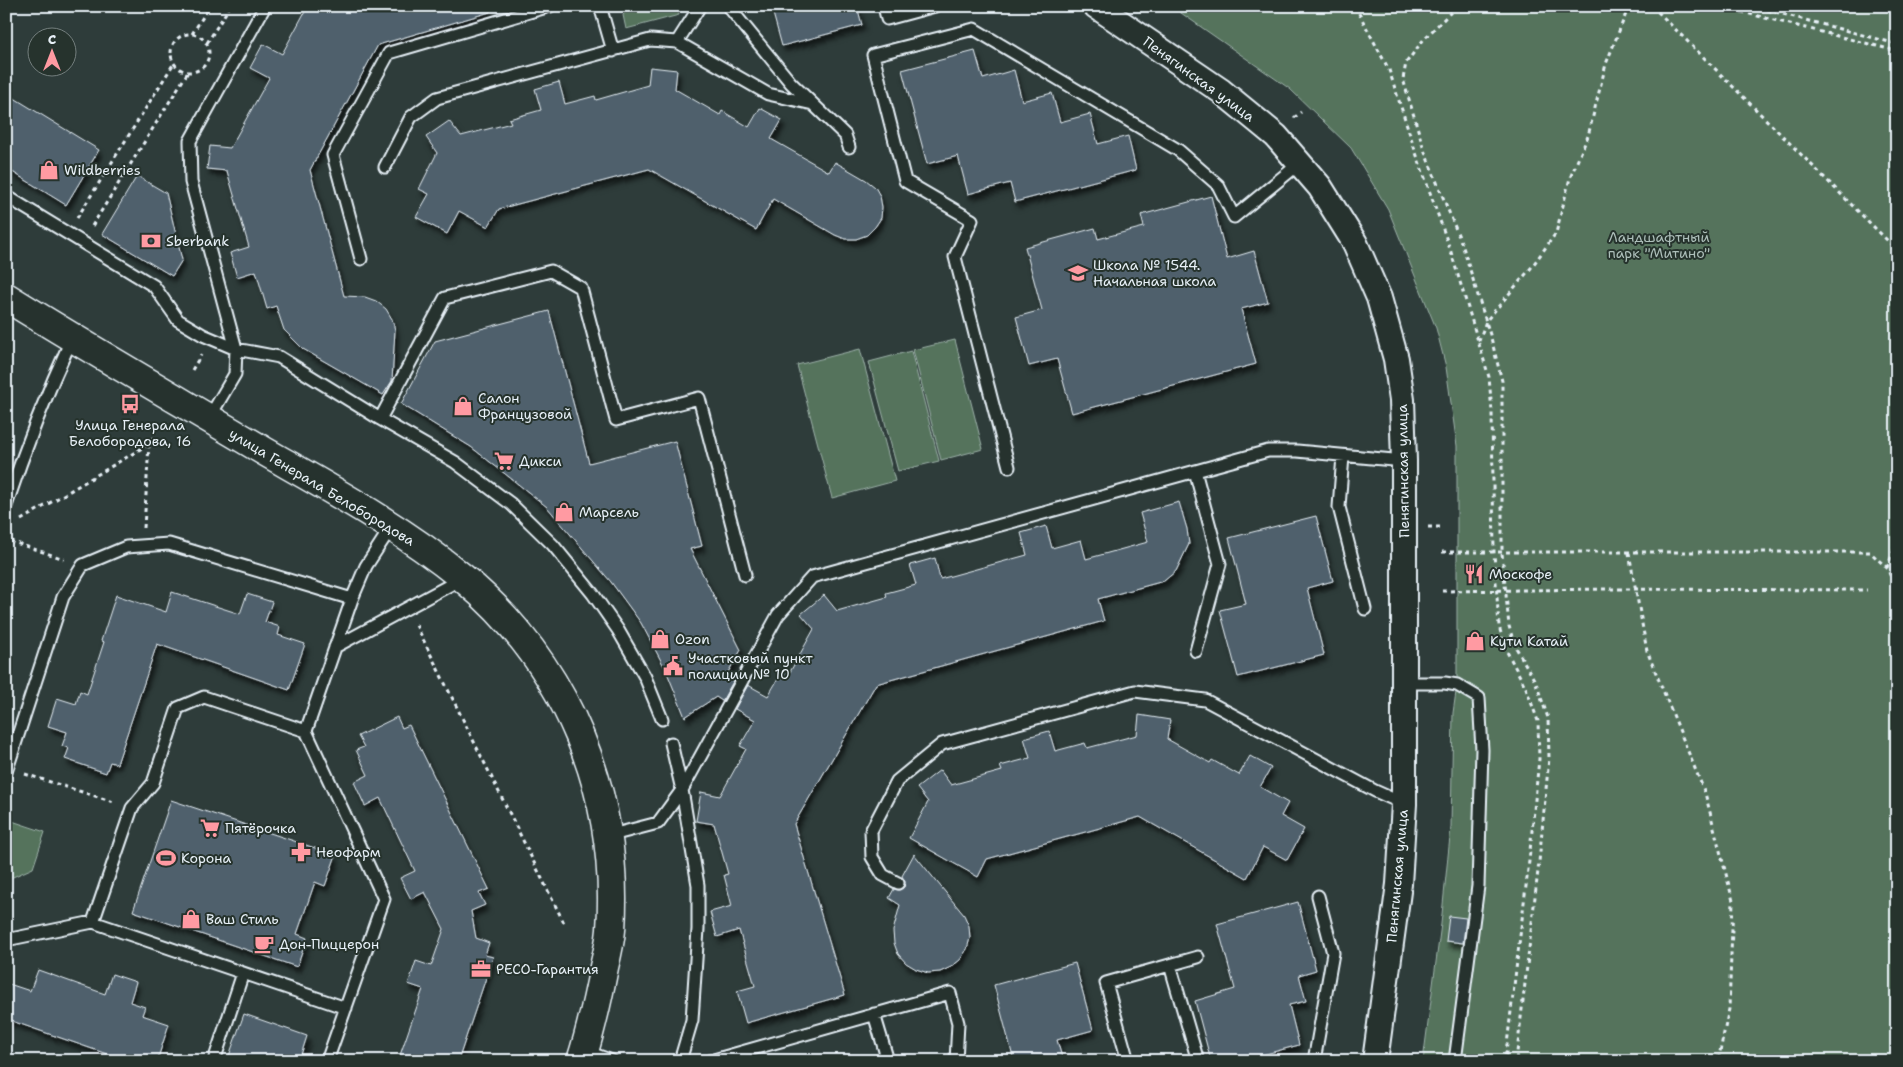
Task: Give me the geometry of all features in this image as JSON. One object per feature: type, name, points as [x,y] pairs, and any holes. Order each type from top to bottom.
[{"type":"main road","name":"улица Генерала Белобородова","points":[[6,297],[72,338],[392,526],[464,578],[497,610],[528,645],[555,685],[582,737],[594,776],[608,836],[612,885],[611,933],[599,994],[583,1056]]},
{"type":"street","name":"Пенягинская улица","points":[[1096,6],[1221,91],[1276,136],[1320,186],[1354,242],[1378,298],[1396,359],[1402,400],[1404,460],[1404,804],[1399,884],[1375,1061]]},
{"type":"lane","points":[[209,418],[235,374],[236,349],[191,182],[190,141],[265,6]]},
{"type":"lane","points":[[361,259],[333,156],[389,53],[550,6]]},
{"type":"lane","points":[[600,6],[612,51]]},
{"type":"lane","points":[[677,42],[700,6]]},
{"type":"lane","points":[[728,6],[791,83],[845,136],[850,148]]},
{"type":"lane","points":[[884,6],[887,19],[935,6]]},
{"type":"lane","points":[[1009,467],[955,257],[972,220],[905,181],[874,55],[974,29],[1178,150],[1218,185],[1234,217],[1300,164]]},
{"type":"lane","points":[[385,167],[411,117],[437,98],[650,40],[677,42],[768,94],[813,104]]},
{"type":"lane","points":[[6,196],[154,286],[178,320],[203,335],[236,349],[279,357],[455,462],[511,504],[553,545],[586,583],[618,630],[645,677],[662,719]]},
{"type":"lane","points":[[380,419],[445,298],[551,271],[581,288],[616,420],[699,398],[745,575]]},
{"type":"lane","points":[[6,506],[12,468],[72,338]]},
{"type":"lane","points":[[608,836],[658,823],[682,790],[778,615],[812,577],[1268,451],[1297,451],[1404,460]]},
{"type":"lane","points":[[1343,456],[1338,507],[1365,609]]},
{"type":"lane","points":[[1195,471],[1220,564],[1196,651]]},
{"type":"lane","points":[[327,1061],[384,899],[306,732],[352,599],[366,566],[392,526]]},
{"type":"lane","points":[[7,770],[63,597],[84,565],[126,547],[169,544],[352,599]]},
{"type":"lane","points":[[335,647],[464,578]]},
{"type":"lane","points":[[1404,683],[1445,683],[1458,685],[1479,698],[1482,750],[1478,886],[1455,1061]]},
{"type":"lane","points":[[898,883],[883,875],[872,857],[871,831],[897,781],[942,744],[1135,691],[1205,700],[1404,804]]},
{"type":"lane","points":[[93,922],[132,808],[153,783],[178,708],[204,697],[306,732]]},
{"type":"lane","points":[[671,742],[682,790],[698,885],[698,929],[692,1020],[680,1061]]},
{"type":"lane","points":[[1314,1061],[1333,953],[1318,896]]},
{"type":"lane","points":[[6,940],[93,922],[346,1008]]},
{"type":"lane","points":[[1128,1061],[1106,983],[1198,957]]},
{"type":"lane","points":[[1170,965],[1198,1061]]},
{"type":"lane","points":[[214,1061],[243,973]]},
{"type":"lane","points":[[710,1061],[950,993],[958,1023],[956,1061]]},
{"type":"lane","points":[[874,1014],[888,1061]]},
{"type":"lane","points":[[583,1056],[612,1061]]},
{"type":"path","points":[[192,34],[210,6]]},
{"type":"path","points":[[207,43],[230,6]]},
{"type":"path","points":[[1355,6],[1389,70],[1450,249],[1489,377],[1492,412],[1495,591],[1499,626],[1505,648],[1526,688],[1538,721],[1539,758],[1530,861],[1505,1061]]},
{"type":"path","points":[[1457,6],[1424,39],[1406,63],[1402,79],[1424,150],[1463,247],[1502,381],[1502,553],[1509,626],[1514,644],[1536,683],[1548,718],[1549,758],[1546,796],[1516,1061]]},
{"type":"path","points":[[1478,341],[1486,321],[1531,268],[1556,233],[1570,178],[1588,136],[1606,64],[1629,6]]},
{"type":"path","points":[[1652,6],[1897,250]]},
{"type":"path","points":[[1718,6],[1897,51]]},
{"type":"path","points":[[1752,6],[1897,44]]},
{"type":"path","points":[[192,34],[201,37],[207,43],[209,51],[208,60],[196,72],[180,69],[174,63],[171,55],[172,47],[177,39],[184,35],[192,34]]},
{"type":"path","points":[[68,233],[174,63]]},
{"type":"path","points":[[82,242],[188,72]]},
{"type":"path","points":[[192,370],[201,354]]},
{"type":"path","points":[[142,546],[149,444],[154,435]]},
{"type":"path","points":[[16,523],[149,444]]},
{"type":"path","points":[[10,541],[84,565]]},
{"type":"path","points":[[1887,568],[1897,542]]},
{"type":"path","points":[[1442,552],[1870,552],[1887,568],[1897,591]]},
{"type":"path","points":[[1629,553],[1634,589],[1647,651],[1705,793],[1733,901],[1729,1008],[1718,1061]]},
{"type":"path","points":[[1887,568],[1897,568]]},
{"type":"path","points":[[1442,591],[1634,589],[1867,590]]},
{"type":"path","points":[[408,608],[565,925]]},
{"type":"path","points":[[7,770],[132,808]]},
{"type":"green space","points":[[631,6],[677,6],[679,15],[626,29],[623,15]]},
{"type":"green space","name":"Ландшафтный парк \"Митино\"","points":[[1171,6],[1897,6],[1897,1061],[1423,1061],[1441,924],[1451,827],[1453,713],[1457,685],[1457,446],[1446,367],[1436,328],[1388,209],[1351,148],[1290,89]]},
{"type":"green space","points":[[955,340],[983,449],[941,460],[913,350]]},
{"type":"green space","points":[[860,349],[895,481],[832,498],[797,365]]},
{"type":"green space","points":[[911,351],[939,461],[898,471],[869,362]]},
{"type":"green space","points":[[6,819],[45,832],[33,868],[6,880]]},
{"type":"building","points":[[308,6],[490,6],[490,12],[378,45],[310,170],[344,296],[365,297],[376,301],[386,309],[392,319],[395,330],[392,381],[383,395],[303,349],[284,330],[276,306],[267,309],[256,271],[237,277],[230,253],[249,247],[227,171],[207,169],[210,146],[230,148],[269,78],[250,68],[263,44],[282,54]]},
{"type":"building","points":[[771,6],[857,6],[862,25],[782,46]]},
{"type":"building","points":[[975,51],[983,79],[1014,70],[1022,101],[1052,93],[1060,122],[1090,114],[1098,144],[1128,136],[1136,170],[1015,202],[1010,183],[968,194],[958,156],[927,164],[902,70]]},
{"type":"building","points":[[650,67],[677,70],[675,89],[720,115],[722,111],[749,127],[760,108],[782,120],[771,139],[829,172],[835,162],[875,187],[880,196],[882,207],[881,218],[875,227],[867,235],[856,239],[845,239],[773,199],[756,230],[649,169],[499,209],[488,227],[459,211],[447,234],[416,217],[429,194],[419,189],[437,153],[426,137],[449,121],[461,136],[511,123],[509,119],[541,110],[535,89],[559,82],[565,104],[595,96],[596,100],[648,85]]},
{"type":"building","points":[[6,93],[99,150],[66,205],[6,168]]},
{"type":"building","points":[[137,176],[166,193],[182,260],[172,276],[102,234]]},
{"type":"building","points":[[1211,196],[1227,259],[1254,251],[1268,302],[1241,309],[1256,364],[1072,413],[1057,359],[1029,366],[1016,317],[1042,310],[1025,247],[1095,228],[1098,239],[1144,227],[1141,215]]},
{"type":"building","points":[[549,311],[589,463],[675,441],[702,546],[690,549],[741,650],[727,674],[735,678],[722,701],[716,697],[685,717],[666,670],[641,623],[611,582],[547,507],[471,447],[401,404],[435,341]]},
{"type":"building","points":[[1179,502],[1187,529],[1189,544],[1176,571],[1164,581],[1098,599],[1104,621],[876,684],[794,824],[845,995],[746,1023],[737,991],[755,986],[739,930],[717,937],[710,912],[732,906],[724,875],[728,874],[714,824],[696,821],[701,792],[720,796],[746,749],[740,746],[755,720],[735,709],[748,685],[768,696],[784,669],[790,672],[814,629],[801,614],[824,595],[837,611],[887,597],[886,593],[916,585],[910,565],[935,558],[940,579],[1027,555],[1021,533],[1046,526],[1052,548],[1081,540],[1086,559],[1148,542],[1140,513]]},
{"type":"building","points":[[1316,516],[1333,581],[1307,588],[1324,655],[1238,677],[1220,610],[1246,604],[1229,538]]},
{"type":"building","points":[[172,592],[240,614],[247,594],[272,602],[265,622],[280,627],[278,635],[305,644],[289,690],[157,644],[117,764],[110,762],[106,773],[65,759],[69,748],[62,746],[67,732],[48,726],[57,698],[76,704],[80,691],[87,694],[104,642],[101,641],[116,595],[166,612]]},
{"type":"building","points":[[1139,715],[1170,720],[1167,739],[1210,763],[1212,760],[1239,775],[1250,756],[1271,768],[1260,787],[1288,803],[1281,816],[1304,829],[1287,860],[1263,847],[1247,878],[1140,817],[987,859],[978,877],[909,838],[928,802],[917,788],[940,770],[951,785],[1002,771],[1000,766],[1030,758],[1024,738],[1049,731],[1055,751],[1085,743],[1087,748],[1137,735]]},
{"type":"building","points":[[397,717],[402,728],[409,725],[489,889],[479,893],[485,905],[471,911],[476,938],[489,943],[485,955],[493,957],[458,1061],[398,1061],[423,989],[408,984],[416,961],[431,966],[444,929],[425,892],[411,899],[400,878],[415,871],[380,798],[365,806],[354,782],[368,775],[356,750],[364,747],[358,736]]},
{"type":"building","points":[[171,800],[336,855],[325,886],[315,882],[297,934],[307,938],[297,967],[133,911]]},
{"type":"building","points":[[914,854],[964,915],[969,926],[970,938],[967,949],[960,960],[940,972],[928,973],[906,963],[898,954],[894,943],[893,931],[900,905],[889,898],[894,889],[899,890],[904,887],[905,882],[902,876]]},
{"type":"building","points":[[1298,902],[1316,970],[1299,975],[1306,1001],[1289,1005],[1299,1045],[1240,1061],[1211,1061],[1195,1001],[1235,989],[1217,924]]},
{"type":"building","points":[[1449,916],[1466,918],[1463,943],[1446,941]]},
{"type":"building","points":[[1075,963],[1093,1030],[1057,1040],[1063,1061],[1014,1061],[994,985]]},
{"type":"building","points":[[38,970],[105,994],[112,974],[136,982],[130,1002],[145,1007],[142,1015],[169,1024],[157,1061],[127,1061],[6,1019],[6,983],[30,991]]},
{"type":"building","points":[[244,1014],[307,1036],[299,1061],[243,1061],[229,1056]]},
{"type":"place","name":"Wildberries","points":[[49,170]]},
{"type":"place","name":"Sberbank","points":[[151,241]]},
{"type":"place","name":"Школа № 1544. Начальная школа","points":[[1078,273]]},
{"type":"place","name":"Улица Генерала Белобородова, 16","points":[[130,404]]},
{"type":"place","name":"Салон Французовой","points":[[463,406]]},
{"type":"place","name":"Дикси","points":[[504,461]]},
{"type":"place","name":"Марсель","points":[[564,512]]},
{"type":"place","name":"Москофе","points":[[1474,574]]},
{"type":"place","name":"Ozon","points":[[660,639]]},
{"type":"place","name":"Кути Катай","points":[[1475,641]]},
{"type":"place","name":"Участковый пункт полиции № 10","points":[[673,666]]},
{"type":"place","name":"Пятёрочка","points":[[210,828]]},
{"type":"place","name":"Неофарм","points":[[301,852]]},
{"type":"place","name":"Корона","points":[[166,858]]},
{"type":"place","name":"Ваш Стиль","points":[[191,919]]},
{"type":"place","name":"Дон-Пиццерон","points":[[264,944]]},
{"type":"place","name":"РЕСО-Гарантия","points":[[481,969]]}]
